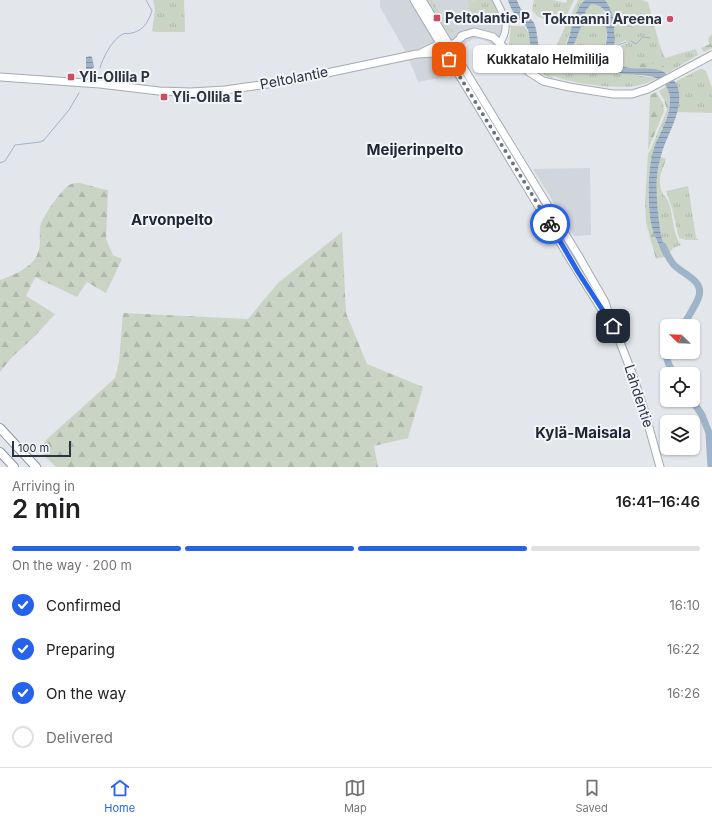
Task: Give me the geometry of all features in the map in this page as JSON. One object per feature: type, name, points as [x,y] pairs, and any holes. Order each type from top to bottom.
[{"type":"highway","points":[[0,428],[36,467]]},
{"type":"highway","points":[[0,452],[14,467]]},
{"type":"main road","name":"Lahdentie","points":[[414,0],[445,45],[586,266],[605,302],[632,373],[660,467]]},
{"type":"main road","name":"Lahdentie","points":[[422,0],[445,45]]},
{"type":"main road","name":"Peltolantie","points":[[0,77],[90,83],[159,91],[191,92],[225,90],[288,81],[420,54],[430,54],[464,35],[478,32],[490,35],[529,72],[543,81],[598,93],[624,95],[642,91],[660,84],[712,55]]},
{"type":"street","points":[[496,0],[504,16],[506,26],[500,43]]},
{"type":"shaded area","points":[[380,0],[498,0],[506,25],[503,35],[494,46],[480,39],[473,39],[467,42],[460,49],[449,76],[418,82],[407,54],[380,7]]},
{"type":"shaded area","points":[[590,168],[591,235],[574,236],[533,169]]},
{"type":"green space","points":[[153,0],[184,0],[185,32],[152,31],[155,10]]},
{"type":"green space","points":[[428,0],[432,0],[449,29],[453,28],[454,31],[450,33],[448,31]]},
{"type":"green space","points":[[468,0],[471,0],[472,2],[476,0],[494,0],[499,12],[491,15],[470,17]]},
{"type":"green space","points":[[534,0],[553,0],[566,3],[567,0],[574,0],[566,17],[557,22],[552,22],[537,16],[532,10]]},
{"type":"green space","points":[[578,0],[585,0],[578,9],[563,52],[557,44]]},
{"type":"green space","points":[[605,0],[642,0],[648,2],[659,43],[665,58],[696,49],[698,55],[669,72],[626,68],[617,64],[613,58],[613,49],[627,43],[626,40],[614,46],[612,17],[610,8]]},
{"type":"green space","points":[[591,4],[602,8],[605,13],[607,19],[607,33],[605,45],[619,73],[658,78],[638,85],[616,87],[583,83],[554,76],[552,78],[539,72],[523,59],[509,44],[511,26],[524,26],[530,35],[531,52],[535,62],[565,60],[572,47],[583,18]]},
{"type":"green space","points":[[712,34],[712,48],[704,52],[701,48],[710,44],[708,40]]},
{"type":"green space","points":[[625,63],[661,64],[669,72],[666,73],[655,69],[626,68]]},
{"type":"green space","points":[[700,69],[706,71],[712,88],[712,113],[677,112],[679,97],[675,82]]},
{"type":"green space","points":[[667,86],[670,104],[669,111],[655,147],[649,185],[651,223],[664,257],[656,259],[646,223],[645,202],[648,154],[667,110],[659,91]]},
{"type":"green space","points":[[656,92],[663,103],[664,111],[648,150],[650,95]]},
{"type":"green space","points":[[660,157],[666,159],[661,172],[660,181],[663,194],[656,195],[657,175]]},
{"type":"green space","points":[[80,183],[108,190],[106,239],[113,255],[122,259],[106,293],[87,282],[77,297],[35,277],[26,296],[55,314],[34,337],[12,357],[0,372],[0,280],[30,265],[39,250],[40,227],[48,210],[67,187],[72,184]]},
{"type":"green space","points":[[688,186],[696,238],[699,240],[686,240],[679,238],[672,208],[666,191]]},
{"type":"green space","points":[[663,194],[669,204],[675,232],[681,245],[673,248],[669,254],[662,240],[658,218],[656,195]]},
{"type":"green space","points":[[342,232],[346,313],[367,364],[423,387],[408,438],[374,446],[378,467],[56,467],[45,456],[40,449],[46,440],[115,378],[119,362],[123,313],[248,319],[278,283]]},
{"type":"water","points":[[508,0],[517,0],[521,9],[533,21],[536,28],[539,48],[545,56],[550,59],[557,57],[563,52],[569,39],[574,18],[585,0],[605,0],[613,17],[615,38],[613,53],[614,59],[617,63],[627,68],[660,70],[667,74],[676,83],[679,93],[678,110],[663,149],[657,181],[657,204],[660,229],[662,239],[669,254],[664,257],[653,231],[649,194],[653,153],[666,120],[669,107],[669,93],[665,84],[657,78],[617,72],[610,68],[604,57],[607,35],[607,16],[603,9],[594,4],[591,4],[586,11],[573,46],[562,62],[555,66],[539,64],[532,56],[527,28],[513,12]]},
{"type":"water","points":[[86,57],[92,57],[94,67],[92,69],[86,69]]},
{"type":"waterway","points":[[100,68],[103,59],[119,36],[136,32],[143,28],[152,11],[146,0]]},
{"type":"waterway","points":[[631,41],[636,44],[643,37],[650,38]]},
{"type":"waterway","points":[[613,47],[626,42]]},
{"type":"waterway","points":[[90,76],[94,72]]},
{"type":"waterway","points":[[0,163],[5,161],[15,145],[40,142],[44,140],[69,110],[79,93]]},
{"type":"waterway","points":[[663,246],[674,265],[693,279],[699,288],[700,293],[698,299],[687,319]]},
{"type":"waterway","points":[[667,359],[670,367]]},
{"type":"waterway","points":[[697,407],[702,415],[709,433],[711,467]]},
{"type":"way so far","points":[[449,59],[550,224]]},
{"type":"place","name":"Peltolantie P","points":[[437,18]]},
{"type":"place","name":"Tokmanni Areena","points":[[670,19]]},
{"type":"place","name":"Kukkatalo Helmililja","points":[[449,59]]},
{"type":"place","name":"Yli-Ollila P","points":[[71,77]]},
{"type":"place","name":"Yli-Ollila E","points":[[164,97]]},
{"type":"district","name":"Meijerinpelto","points":[[415,150]]},
{"type":"district","name":"Arvonpelto","points":[[172,220]]},
{"type":"district","name":"Kylä-Maisala","points":[[583,433]]},
{"type":"route","points":[[550,224],[578,272],[613,326]]}]
